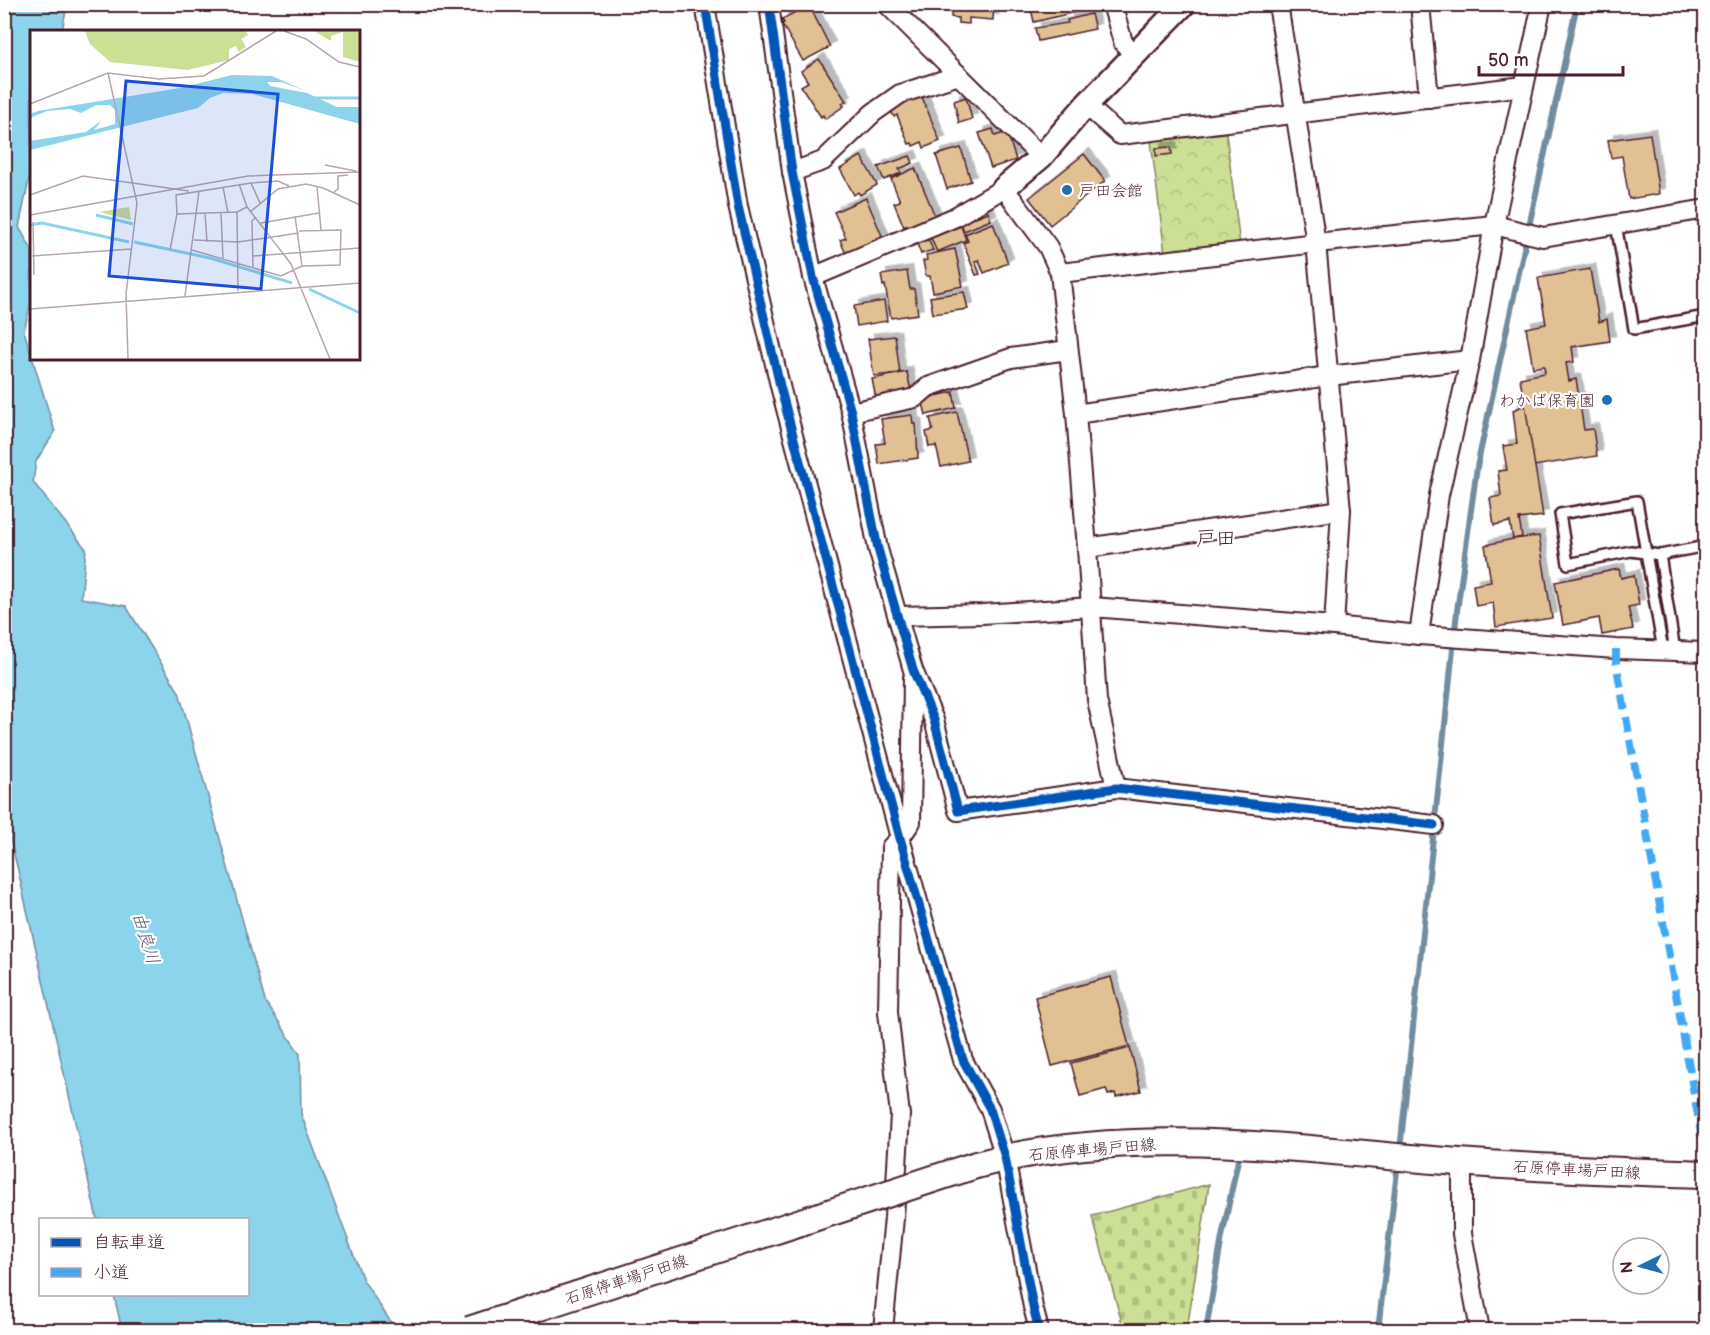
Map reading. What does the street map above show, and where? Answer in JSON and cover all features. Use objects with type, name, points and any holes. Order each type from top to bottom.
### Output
[{"type":"main road","name":"石原停車場戸田線","points":[[469,1330],[976,1165],[1005,1157],[1052,1149],[1148,1142],[1211,1143],[1563,1169],[1706,1174]]},
{"type":"street","points":[[705,4],[738,206],[781,390],[900,838],[963,1060],[990,1109],[1005,1157],[1039,1330]]},
{"type":"street","points":[[769,4],[792,172],[813,277],[851,412],[878,549],[913,670],[934,720],[958,811],[1116,788],[1434,825]]},
{"type":"street","points":[[887,4],[1041,157]]},
{"type":"street","points":[[1112,4],[1122,42],[1134,56]]},
{"type":"street","points":[[813,277],[953,218],[1004,188],[1041,157],[1086,105],[1184,4]]},
{"type":"street","points":[[1278,4],[1316,243],[1341,510],[1334,626]]},
{"type":"street","points":[[1420,4],[1429,98]]},
{"type":"street","points":[[1427,636],[1439,495],[1500,227],[1524,86],[1542,4]]},
{"type":"street","points":[[792,172],[823,161],[873,113],[900,94],[959,75]]},
{"type":"street","points":[[1086,105],[1120,135],[1524,86]]},
{"type":"street","points":[[1004,188],[1048,247],[1060,273],[1076,414],[1092,607],[1097,700],[1116,788]]},
{"type":"street","points":[[1060,273],[1316,243],[1500,227],[1543,237],[1706,209]]},
{"type":"street","points":[[851,412],[915,398],[928,387],[1011,358],[1068,350]]},
{"type":"street","points":[[1076,414],[1328,376],[1470,360]]},
{"type":"street","points":[[1087,548],[1341,510]]},
{"type":"street","points":[[898,616],[982,614],[1092,607],[1334,626],[1427,636],[1706,652]]},
{"type":"street","points":[[884,1330],[900,1115],[888,1012],[891,847],[910,822],[913,670]]},
{"type":"street","points":[[1462,1162],[1462,1234],[1480,1330]]},
{"type":"lane","points":[[1616,224],[1634,329],[1706,316]]},
{"type":"lane","points":[[1669,650],[1645,554],[1637,501],[1560,514],[1568,564],[1631,551],[1645,554],[1660,555],[1706,546]]},
{"type":"lane","points":[[1660,555],[1669,650]]},
{"type":"green space","points":[[1226,133],[1240,245],[1165,254],[1151,141]]},
{"type":"green space","points":[[1209,1184],[1187,1330],[1124,1330],[1092,1216]]},
{"type":"water","name":"由良川","points":[[5,4],[67,5],[62,30],[30,30],[30,176],[19,227],[30,246],[30,306],[24,331],[30,351],[30,360],[33,360],[55,432],[36,461],[33,482],[86,549],[81,598],[126,606],[179,692],[265,1001],[300,1054],[301,1114],[363,1280],[396,1330],[122,1330],[114,1296],[249,1296],[249,1218],[97,1218],[5,821]]},
{"type":"building","points":[[952,4],[994,4],[993,20],[969,18],[969,24],[958,23],[958,18],[951,17]]},
{"type":"building","points":[[1030,4],[1087,4],[1088,9],[1034,22]]},
{"type":"building","points":[[809,5],[830,47],[803,61],[782,24],[784,23],[782,19]]},
{"type":"building","points":[[1091,14],[1095,29],[1038,41],[1035,28],[1068,23],[1067,20]]},
{"type":"building","points":[[819,59],[846,101],[842,103],[844,106],[825,119],[823,115],[821,117],[801,86],[808,82],[801,71]]},
{"type":"building","points":[[920,92],[940,141],[924,148],[922,142],[913,146],[912,143],[909,144],[897,115],[894,117],[889,107]]},
{"type":"building","points":[[966,97],[972,119],[959,123],[954,101]]},
{"type":"building","points":[[993,129],[995,136],[1007,132],[1016,160],[991,168],[979,133]]},
{"type":"building","points":[[1650,134],[1659,194],[1629,199],[1622,156],[1611,158],[1608,140]]},
{"type":"building","points":[[1171,147],[1172,154],[1156,156],[1156,148]]},
{"type":"building","points":[[961,148],[971,181],[947,189],[936,155]]},
{"type":"building","name":"戸田会館","points":[[1084,154],[1105,181],[1050,225],[1029,198]]},
{"type":"building","points":[[861,156],[877,185],[860,195],[858,192],[854,195],[840,169]]},
{"type":"building","points":[[910,156],[913,163],[899,169],[901,173],[884,180],[878,167]]},
{"type":"building","points":[[915,168],[935,216],[904,227],[894,203],[900,201],[891,179]]},
{"type":"building","points":[[866,198],[883,238],[846,254],[840,240],[846,238],[834,212]]},
{"type":"building","points":[[988,212],[991,220],[964,231],[961,223]]},
{"type":"building","points":[[993,223],[1008,263],[984,273],[979,260],[975,261],[980,274],[976,275],[963,243],[968,241],[965,234]]},
{"type":"building","points":[[961,226],[966,240],[937,252],[931,238]]},
{"type":"building","points":[[928,239],[933,250],[921,254],[917,244]]},
{"type":"building","points":[[955,249],[963,286],[933,292],[930,276],[926,276],[923,261],[927,260],[926,255]]},
{"type":"building","points":[[1590,269],[1599,322],[1607,319],[1610,341],[1572,347],[1574,362],[1566,363],[1569,381],[1576,379],[1584,430],[1593,429],[1597,456],[1534,466],[1520,378],[1545,373],[1544,366],[1533,368],[1526,328],[1546,324],[1538,278]]},
{"type":"building","points":[[907,271],[910,289],[914,289],[918,314],[891,318],[881,275]]},
{"type":"building","points":[[964,292],[968,309],[933,314],[930,297]]},
{"type":"building","points":[[884,301],[887,321],[857,326],[854,306]]},
{"type":"building","points":[[895,336],[900,373],[874,376],[868,339]]},
{"type":"building","points":[[907,372],[911,391],[876,399],[872,379]]},
{"type":"building","points":[[953,392],[956,408],[926,415],[922,399]]},
{"type":"building","points":[[1525,405],[1543,516],[1519,519],[1522,537],[1513,539],[1510,522],[1494,525],[1490,498],[1501,496],[1498,471],[1507,470],[1503,446],[1517,444],[1513,410]]},
{"type":"building","points":[[957,412],[968,461],[941,467],[936,446],[929,447],[926,432],[933,430],[930,418]]},
{"type":"building","points":[[912,415],[913,424],[916,424],[918,458],[879,464],[876,444],[885,443],[881,419]]},
{"type":"building","points":[[1539,536],[1552,618],[1496,627],[1493,603],[1476,606],[1473,585],[1491,582],[1485,545]]},
{"type":"building","points":[[1619,569],[1621,578],[1634,575],[1639,605],[1628,607],[1633,629],[1602,635],[1599,618],[1563,625],[1555,582]]},
{"type":"building","points":[[1111,977],[1129,1046],[1052,1066],[1035,997]]},
{"type":"building","points":[[1130,1048],[1141,1091],[1116,1097],[1115,1093],[1108,1095],[1106,1089],[1080,1096],[1071,1063]]},
{"type":"waterway","points":[[1400,1150],[1457,611],[1477,467],[1577,4]]},
{"type":"waterway","points":[[1206,1330],[1238,1160]]},
{"type":"waterway","points":[[1378,1330],[1398,1163]]},
{"type":"marked path","points":[[1616,649],[1616,662],[1706,1160]]},
{"type":"cycle path","points":[[705,4],[738,206],[781,390],[900,838],[963,1060],[990,1109],[1005,1157],[1039,1330]]},
{"type":"cycle path","points":[[769,4],[792,172],[813,277],[851,412],[878,549],[913,670],[934,720],[958,811],[1116,788],[1434,825]]},
{"type":"place","name":"戸田会館","points":[[1067,190]]},
{"type":"place","name":"わかば保育園","points":[[1607,400]]},
{"type":"district","name":"戸田","points":[[1216,538]]}]
